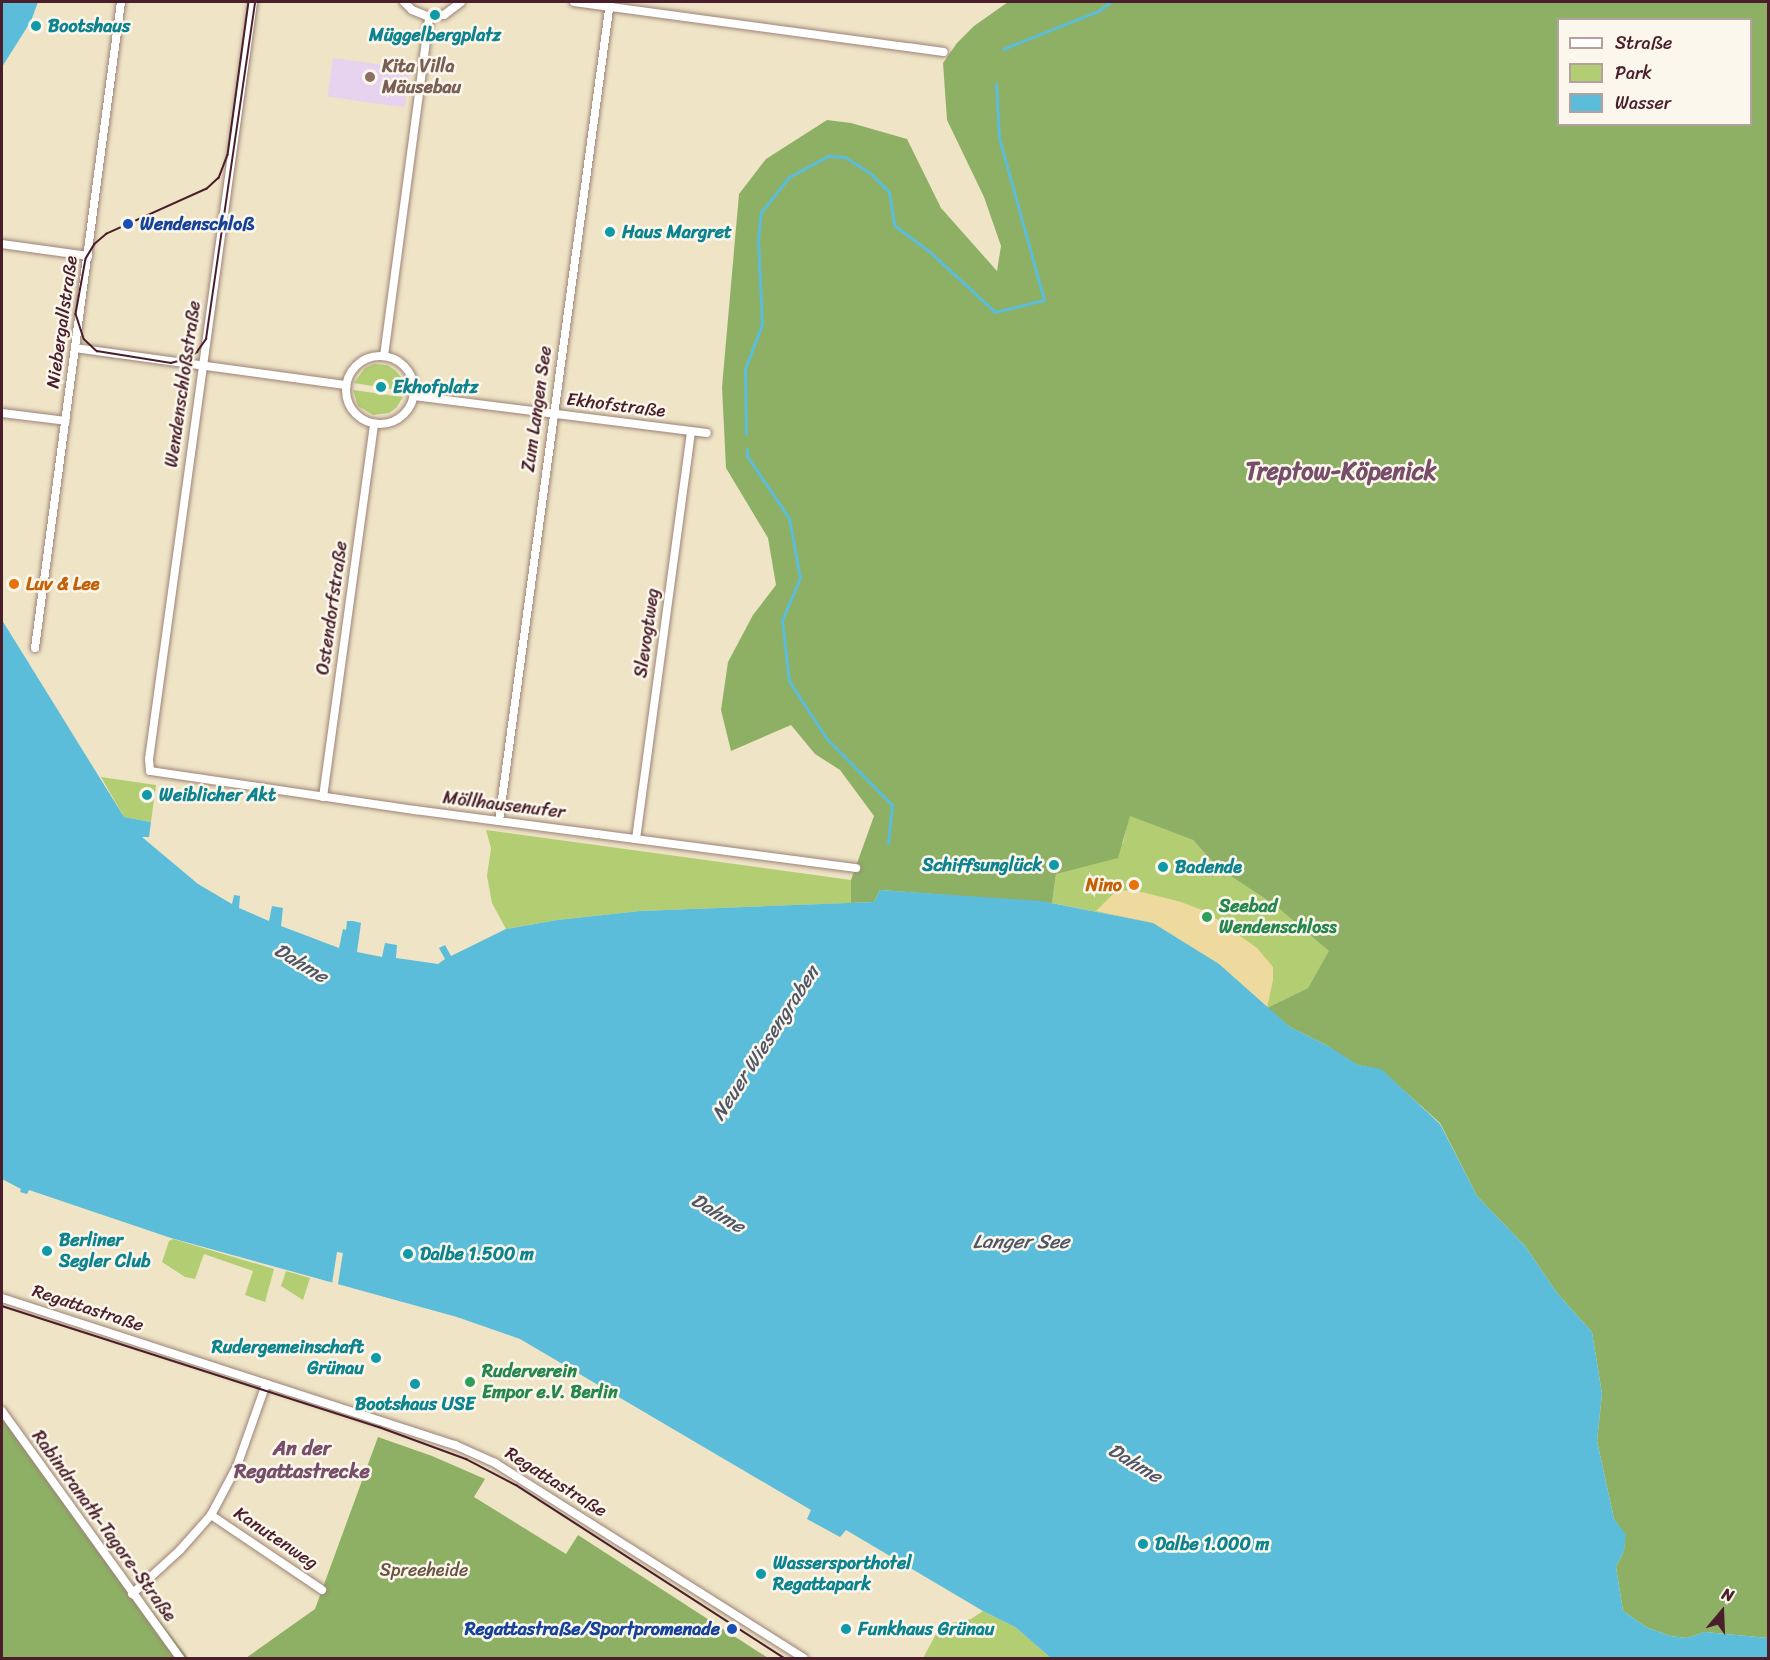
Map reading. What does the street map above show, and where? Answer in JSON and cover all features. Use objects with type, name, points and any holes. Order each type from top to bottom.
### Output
[{"type":"street","name":"Niebergallstraße","points":[[35,648],[122,2]]},
{"type":"street","name":"Wendenschloßstraße","points":[[150,771],[148,763],[253,2]]},
{"type":"street","points":[[404,2],[412,10],[429,17],[451,12],[461,2]]},
{"type":"street","points":[[574,2],[610,4],[944,52]]},
{"type":"street","name":"Zum Langen See","points":[[499,821],[610,4]]},
{"type":"street","points":[[384,356],[429,17]]},
{"type":"street","points":[[2,244],[88,256]]},
{"type":"street","points":[[75,348],[346,385]]},
{"type":"street","points":[[373,356],[384,356],[394,359],[410,374],[414,396],[404,414],[395,421],[374,423],[356,414],[350,405],[346,385],[355,366],[373,356]]},
{"type":"street","name":"Ekhofstraße","points":[[414,396],[707,433]]},
{"type":"street","points":[[2,413],[66,421]]},
{"type":"street","name":"Ostendorfstraße","points":[[323,797],[374,423]]},
{"type":"street","name":"Slevogtweg","points":[[636,839],[691,432]]},
{"type":"street","name":"Möllhausenufer","points":[[150,771],[323,797],[856,868]]},
{"type":"street","name":"Regattastraße","points":[[2,1298],[455,1444],[495,1463],[804,1659]]},
{"type":"street","points":[[132,1594],[180,1550],[211,1515],[237,1466],[266,1384]]},
{"type":"street","name":"Rabindranath-Tagore-Straße","points":[[2,1411],[180,1659]]},
{"type":"street","name":"Kanutenweg","points":[[211,1515],[322,1590]]},
{"type":"shaded area","name":"Kita Villa Mäusebau","points":[[333,58],[410,69],[405,107],[328,97]]},
{"type":"green space","points":[[1008,2],[1768,2],[1768,1638],[1705,1632],[1687,1638],[1670,1636],[1646,1627],[1623,1611],[1616,1567],[1624,1551],[1625,1535],[1614,1519],[1597,1441],[1602,1394],[1592,1332],[1557,1293],[1525,1246],[1477,1196],[1440,1123],[1381,1070],[1358,1065],[1343,1057],[1328,1046],[1290,1027],[1267,1008],[1308,988],[1329,951],[1276,906],[1217,867],[1193,840],[1130,816],[1118,858],[1056,874],[1052,903],[880,890],[874,902],[851,903],[851,880],[874,816],[840,770],[815,754],[791,725],[731,751],[721,710],[728,662],[753,615],[776,585],[768,538],[726,468],[722,387],[739,194],[766,159],[827,120],[851,123],[907,139],[941,208],[997,271],[1001,246],[984,197],[947,120],[943,63],[957,43],[974,26]]},
{"type":"green space","points":[[374,364],[387,365],[395,370],[401,377],[404,391],[354,383],[365,368]]},
{"type":"green space","points":[[353,390],[403,397],[396,408],[389,413],[373,415],[358,406]]},
{"type":"green space","points":[[101,777],[156,785],[151,822],[124,817]]},
{"type":"green space","name":"Seebad Wendenschloss","points":[[1129,815],[1193,840],[1217,867],[1276,906],[1330,951],[1308,988],[1267,1008],[1219,964],[1153,923],[1052,903],[1056,874],[1077,867],[1123,843]]},
{"type":"green space","points":[[486,830],[851,880],[851,903],[640,911],[557,920],[506,929],[492,903],[487,876],[491,848]]},
{"type":"green space","points":[[173,1239],[274,1269],[265,1302],[245,1295],[253,1271],[204,1254],[195,1279],[185,1277],[162,1262],[169,1241]]},
{"type":"green space","points":[[286,1271],[310,1278],[303,1300],[281,1286]]},
{"type":"green space","points":[[2,1415],[188,1658],[2,1658]]},
{"type":"green space","name":"Spreeheide","points":[[378,1437],[432,1456],[485,1479],[474,1497],[566,1554],[578,1535],[768,1658],[246,1658],[315,1609]]},
{"type":"green space","points":[[983,1611],[1015,1627],[1051,1658],[923,1658],[941,1625],[971,1619]]},
{"type":"sand","points":[[1134,890],[1181,902],[1207,912],[1257,948],[1273,967],[1273,980],[1267,1008],[1219,964],[1153,923],[1096,911],[1116,891]]},
{"type":"water","points":[[2,2],[38,2],[31,21],[2,67]]},
{"type":"water","name":"Langer See","points":[[2,620],[124,817],[151,822],[149,837],[142,837],[198,884],[232,904],[234,895],[240,896],[239,908],[269,921],[272,906],[283,908],[281,926],[339,948],[347,921],[353,921],[361,923],[357,952],[382,957],[385,943],[397,945],[396,958],[438,964],[445,959],[439,948],[445,945],[451,956],[506,929],[557,920],[640,911],[874,902],[880,890],[1041,901],[1153,923],[1219,964],[1290,1027],[1328,1046],[1358,1065],[1381,1069],[1440,1124],[1477,1196],[1525,1246],[1557,1293],[1592,1332],[1602,1394],[1597,1441],[1614,1519],[1626,1535],[1624,1551],[1616,1567],[1623,1611],[1646,1627],[1670,1636],[1687,1638],[1705,1632],[1768,1638],[1768,1658],[1051,1658],[1015,1627],[983,1611],[846,1530],[840,1537],[807,1519],[811,1510],[520,1339],[457,1317],[171,1238],[29,1190],[27,1194],[20,1192],[21,1189],[2,1179]]},
{"type":"pier","points":[[337,1252],[343,1253],[338,1285],[332,1284]]},
{"type":"waterway","points":[[1003,49],[1098,11],[1111,2]]},
{"type":"waterway","points":[[746,434],[745,369],[762,324],[758,239],[761,212],[789,177],[828,156],[845,157],[870,173],[889,192],[894,225],[930,252],[995,312],[1044,300],[999,138],[996,84]]},
{"type":"waterway","points":[[747,449],[747,456],[789,518],[800,578],[782,620],[789,681],[827,739],[892,805],[888,843]]},
{"type":"tram line","points":[[249,2],[228,155],[219,178],[207,189],[107,234],[95,244],[86,259],[76,314],[84,339],[97,351],[171,363],[186,359],[197,352],[206,339],[255,2]]},
{"type":"tram line","points":[[2,1306],[379,1427],[466,1459],[516,1485],[784,1658]]},
{"type":"place","name":"Müggelbergplatz","points":[[435,15]]},
{"type":"place","name":"Bootshaus","points":[[36,26]]},
{"type":"place","name":"Kita Villa Mäusebau","points":[[370,77]]},
{"type":"place","name":"Wendenschloß","points":[[128,224]]},
{"type":"place","name":"Haus Margret","points":[[610,232]]},
{"type":"place","name":"Ekhofplatz","points":[[381,387]]},
{"type":"place","name":"Luv & Lee","points":[[14,584]]},
{"type":"place","name":"Weiblicher Akt","points":[[147,795]]},
{"type":"place","name":"Schiffsunglück","points":[[1054,865]]},
{"type":"place","name":"Badende","points":[[1163,867]]},
{"type":"place","name":"Nino","points":[[1134,885]]},
{"type":"place","name":"Seebad Wendenschloss","points":[[1207,917]]},
{"type":"place","name":"Berliner Segler Club","points":[[47,1251]]},
{"type":"place","name":"Dalbe 1.500 m","points":[[408,1254]]},
{"type":"place","name":"Rudergemeinschaft Grünau","points":[[376,1358]]},
{"type":"place","name":"Ruderverein Empor e.V. Berlin","points":[[470,1382]]},
{"type":"place","name":"Bootshaus USE","points":[[415,1384]]},
{"type":"place","name":"Dalbe 1.000 m","points":[[1143,1544]]},
{"type":"place","name":"Wassersporthotel Regattapark","points":[[761,1574]]},
{"type":"place","name":"Regattastraße/Sportpromenade","points":[[732,1629]]},
{"type":"place","name":"Funkhaus Grünau","points":[[846,1629]]},
{"type":"district","name":"Treptow-Köpenick","points":[[1341,472]]},
{"type":"district","name":"An der Regattastrecke","points":[[302,1460]]},
{"type":"water label","name":"Dahme","points":[[301,963]]},
{"type":"water label","name":"Neuer Wiesengraben","points":[[765,1043]]},
{"type":"water label","name":"Dahme","points":[[718,1213]]},
{"type":"water label","name":"Dahme","points":[[1135,1463]]}]
